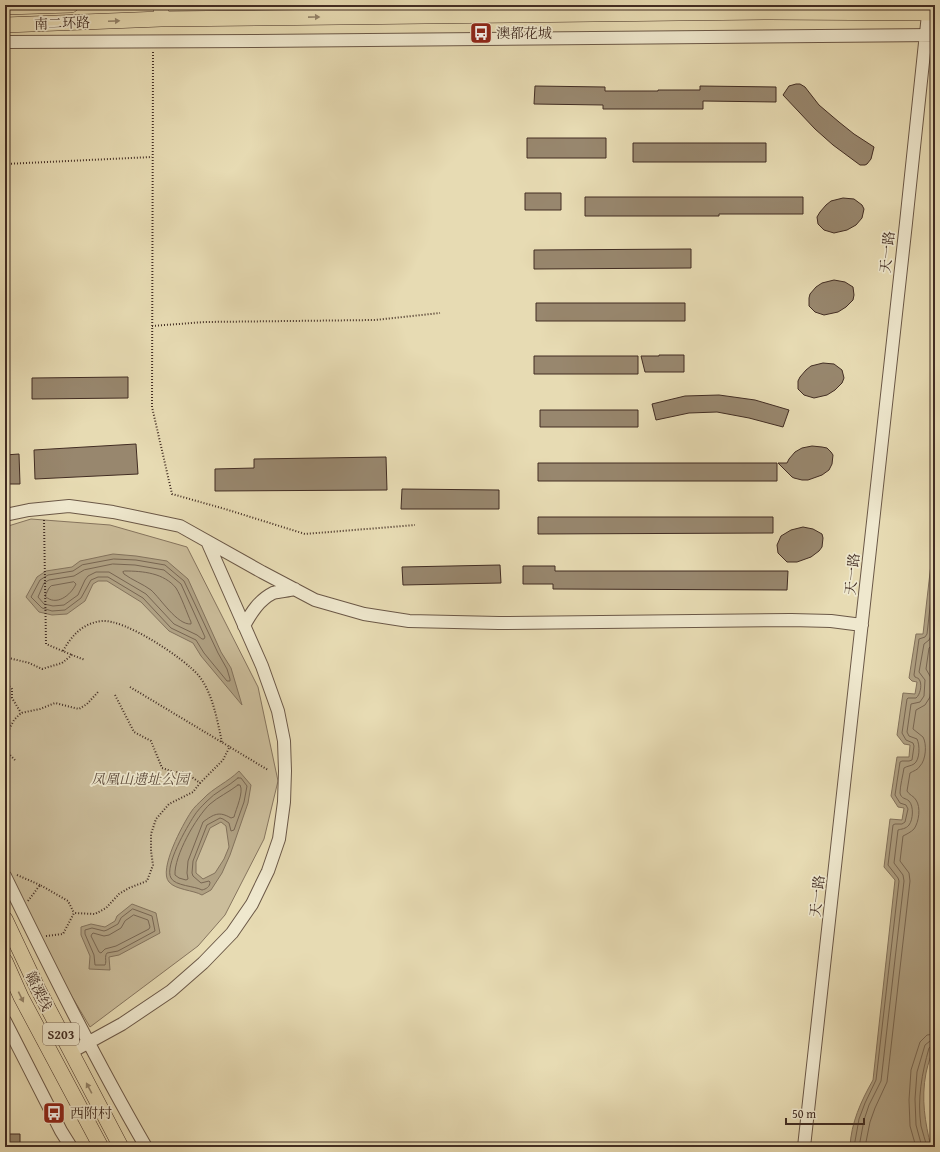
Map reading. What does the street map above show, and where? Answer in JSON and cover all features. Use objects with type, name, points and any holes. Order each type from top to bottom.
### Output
[{"type":"main road","name":"南二环路","points":[[5,7],[71,5]]},
{"type":"main road","name":"南二环路","points":[[5,25],[161,12],[930,11]]},
{"type":"main road","name":"赣溧线","points":[[5,919],[38,989],[121,1147]]},
{"type":"main road","name":"赣溧线","points":[[5,961],[21,997],[101,1147]]},
{"type":"street","name":"天一路","points":[[804,1147],[930,35],[930,11]]},
{"type":"street","points":[[5,42],[930,35]]},
{"type":"street","points":[[5,515],[29,510],[69,506],[113,512],[180,526],[315,600],[364,614],[409,621],[499,623],[791,620],[831,621],[862,625]]},
{"type":"street","points":[[71,1052],[122,1024],[171,991],[203,963],[232,933],[252,904],[268,871],[279,839],[284,802],[285,771],[284,741],[278,711],[262,666],[207,541]]},
{"type":"street","points":[[244,626],[252,611],[261,601],[273,593],[295,589]]},
{"type":"street","points":[[8,875],[58,984],[146,1147]]},
{"type":"street","points":[[5,1021],[70,1147]]},
{"type":"path","points":[[153,41],[152,406],[172,494],[305,534],[415,525]]},
{"type":"path","points":[[5,164],[152,157]]},
{"type":"path","points":[[152,326],[205,322],[375,320],[440,312]]},
{"type":"path","points":[[44,520],[46,644],[85,660]]},
{"type":"path","points":[[63,651],[70,639],[80,630],[91,623],[103,621],[112,622],[149,638],[176,656],[199,676],[208,691],[222,742]]},
{"type":"path","points":[[5,657],[29,663],[42,669],[62,663],[72,655]]},
{"type":"path","points":[[5,682],[12,689],[12,698],[21,713]]},
{"type":"path","points":[[130,687],[268,770]]},
{"type":"path","points":[[5,737],[14,720],[21,713],[40,709],[55,703],[79,709],[87,704],[98,692]]},
{"type":"path","points":[[115,695],[134,732],[150,741],[162,768],[174,772],[185,772],[200,783]]},
{"type":"path","points":[[74,913],[95,914],[106,908],[119,894],[129,888],[147,881],[154,866],[150,851],[151,834],[156,819],[168,804],[193,792],[223,760],[230,746]]},
{"type":"path","points":[[5,748],[15,760]]},
{"type":"path","points":[[8,875],[40,885],[68,901],[74,913]]},
{"type":"path","points":[[28,901],[40,885]]},
{"type":"path","points":[[42,930],[47,936],[63,934],[74,913]]},
{"type":"green space","name":"凤凰山遗址公园","points":[[31,519],[110,525],[187,547],[258,687],[278,781],[264,839],[225,915],[198,946],[90,1027],[21,911],[5,869],[5,527]]},
{"type":"water","points":[[935,529],[935,1043],[927,1069],[924,1092],[925,1119],[931,1147],[850,1147],[852,1129],[857,1112],[873,1080],[895,880],[884,867],[890,819],[902,820],[904,808],[898,807],[891,796],[897,757],[909,757],[910,745],[904,744],[897,735],[903,693],[915,694],[917,682],[912,681],[909,678],[916,634],[923,634]]},
{"type":"water","points":[[113,554],[167,561],[188,579],[221,652],[231,668],[242,705],[201,656],[193,643],[169,631],[141,602],[107,581],[98,581],[93,584],[85,601],[67,614],[52,615],[39,612],[26,597],[37,577],[46,571],[72,567],[80,561]]},
{"type":"water","points":[[239,771],[251,785],[248,803],[230,855],[222,873],[211,890],[202,895],[172,885],[166,876],[169,858],[187,818],[194,808],[207,795]],"holes":[[[221,822],[226,826],[229,847],[224,859],[215,873],[203,879],[196,873],[196,862],[210,828]]]},
{"type":"water","points":[[132,904],[156,913],[160,933],[119,955],[109,957],[110,970],[89,969],[90,956],[81,935],[81,927],[91,924],[105,927],[115,921],[117,916]]},
{"type":"building","points":[[800,84],[805,87],[819,105],[854,134],[874,147],[871,159],[867,164],[860,165],[833,145],[815,129],[783,95],[789,86]]},
{"type":"building","points":[[535,86],[605,87],[605,91],[700,90],[700,86],[776,87],[776,102],[703,101],[703,109],[603,109],[603,105],[534,104]]},
{"type":"building","points":[[527,138],[606,138],[606,158],[527,158]]},
{"type":"building","points":[[633,143],[766,143],[766,162],[633,162]]},
{"type":"building","points":[[525,193],[561,193],[561,210],[525,210]]},
{"type":"building","points":[[585,197],[803,197],[803,214],[719,214],[719,216],[585,216]]},
{"type":"building","points":[[843,198],[854,199],[862,205],[864,209],[862,218],[856,225],[847,230],[834,233],[824,230],[818,224],[817,217],[831,201]]},
{"type":"building","points":[[691,249],[691,268],[534,269],[534,250]]},
{"type":"building","points":[[834,280],[845,282],[853,287],[853,300],[838,312],[824,315],[815,312],[809,306],[810,294],[822,283]]},
{"type":"building","points":[[536,303],[685,303],[685,321],[536,321]]},
{"type":"building","points":[[684,355],[684,372],[645,372],[641,356]]},
{"type":"building","points":[[534,356],[638,356],[638,374],[534,374]]},
{"type":"building","points":[[823,363],[834,364],[842,370],[844,378],[842,383],[827,395],[814,398],[804,395],[798,389],[798,381],[800,377],[811,366]]},
{"type":"building","points":[[128,377],[128,398],[32,399],[32,378]]},
{"type":"building","points":[[719,395],[755,400],[789,410],[783,427],[749,418],[717,412],[689,413],[656,420],[652,404],[685,396]]},
{"type":"building","points":[[540,410],[638,410],[638,427],[540,427]]},
{"type":"building","points":[[136,444],[138,474],[35,479],[34,450]]},
{"type":"building","points":[[812,446],[827,448],[833,455],[832,464],[829,470],[822,475],[808,480],[794,478],[778,463],[787,463],[795,452],[802,448]]},
{"type":"building","points":[[19,454],[20,484],[5,484],[5,455]]},
{"type":"building","points":[[386,457],[387,490],[215,491],[215,469],[254,468],[254,459]]},
{"type":"building","points":[[538,463],[777,463],[777,481],[538,481]]},
{"type":"building","points":[[402,489],[499,490],[499,509],[401,509]]},
{"type":"building","points":[[538,517],[773,517],[773,533],[538,534]]},
{"type":"building","points":[[803,527],[813,529],[822,534],[822,547],[811,557],[797,562],[787,562],[778,553],[777,545],[781,536],[791,530]]},
{"type":"building","points":[[500,565],[501,583],[403,585],[402,567]]},
{"type":"building","points":[[523,566],[555,566],[555,571],[788,571],[787,590],[553,589],[553,584],[523,584]]},
{"type":"building","points":[[5,1134],[20,1134],[20,1147],[5,1147]]},
{"type":"place","name":"澳都花城","points":[[481,33]]},
{"type":"place","name":"西附村","points":[[54,1113]]}]
